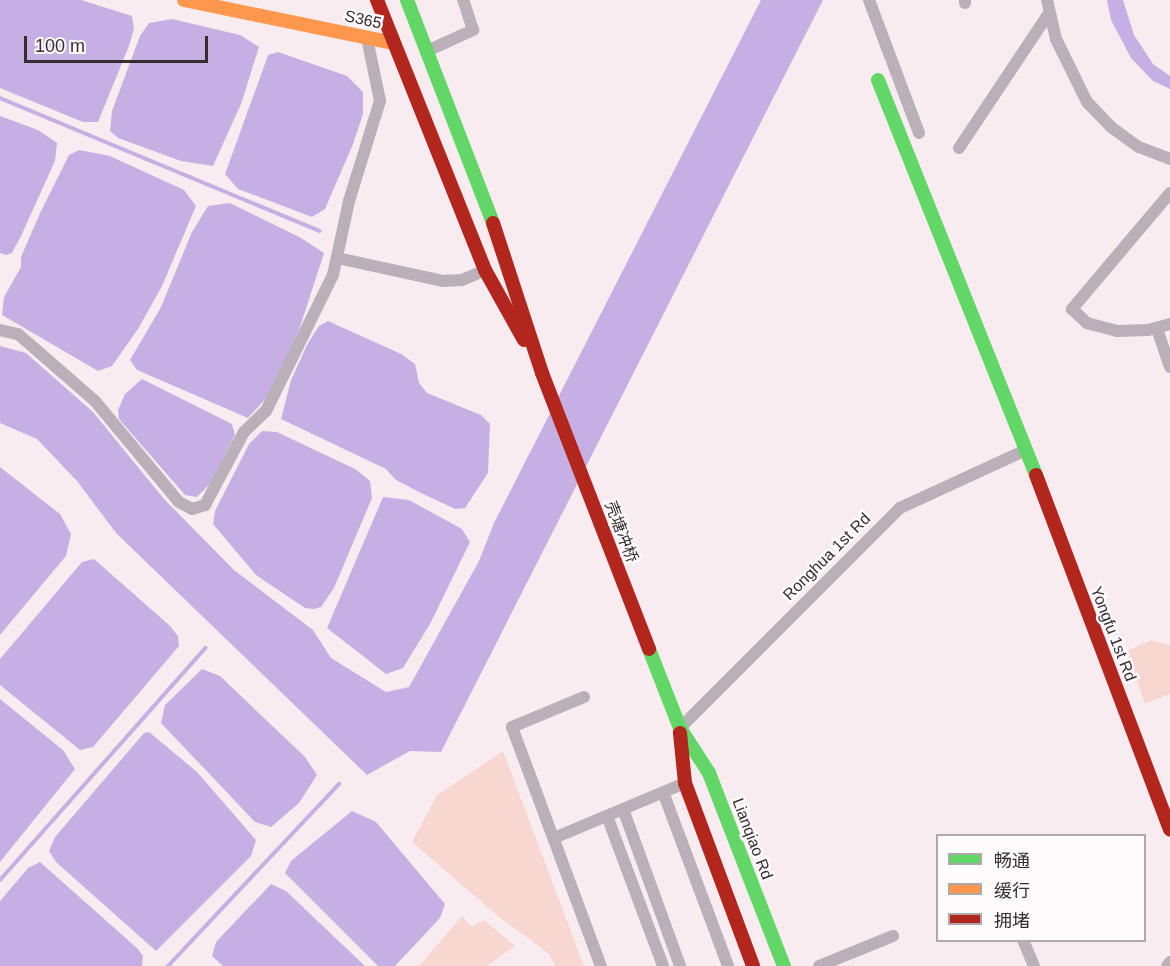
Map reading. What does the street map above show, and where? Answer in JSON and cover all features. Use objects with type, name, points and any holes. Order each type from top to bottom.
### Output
[{"type":"main road","name":"S365","points":[[184,0],[393,43]]},
{"type":"main road","points":[[377,0],[485,270],[542,373]]},
{"type":"main road","points":[[407,0],[505,255],[542,373]]},
{"type":"main road","points":[[393,43],[420,33]]},
{"type":"main road","name":"Yongfu 1st Rd","points":[[878,80],[1026,450],[1170,829]]},
{"type":"main road","name":"壳塘冲桥","points":[[542,373],[670,704]]},
{"type":"main road","name":"Lianqiao Rd","points":[[670,704],[680,729],[709,773],[784,966]]},
{"type":"main road","name":"Lianqiao Rd","points":[[680,729],[686,783],[753,966]]},
{"type":"street","points":[[427,51],[473,30],[463,0]]},
{"type":"street","points":[[869,0],[919,133]]},
{"type":"street","points":[[1047,0],[1049,13],[1069,71],[1087,102],[1111,127],[1139,147],[1170,159]]},
{"type":"street","points":[[958,148],[1049,13]]},
{"type":"street","points":[[0,330],[18,334],[94,401],[179,502],[196,508],[212,499],[244,432],[266,411],[333,275],[349,201],[380,101],[367,38]]},
{"type":"street","points":[[1170,193],[1072,309],[1087,323],[1117,331],[1157,329],[1170,324]]},
{"type":"street","points":[[336,258],[443,281],[462,280],[485,270]]},
{"type":"street","points":[[1157,329],[1170,367]]},
{"type":"street","name":"Ronghua 1st Rd","points":[[680,729],[900,508],[1026,450]]},
{"type":"street","points":[[584,697],[512,727],[601,966]]},
{"type":"street","points":[[554,838],[686,783]]},
{"type":"street","points":[[663,792],[728,966]]},
{"type":"street","points":[[623,809],[680,966]]},
{"type":"street","points":[[607,816],[663,966]]},
{"type":"street","points":[[819,966],[893,936]]},
{"type":"street","points":[[1024,942],[1034,966]]},
{"type":"street","points":[[1167,966],[1170,962]]},
{"type":"shaded area","points":[[0,0],[81,0],[132,16],[134,29],[129,46],[98,122],[83,122],[0,88]]},
{"type":"shaded area","points":[[761,0],[823,0],[441,752],[410,751],[367,775],[116,533],[77,481],[37,439],[0,423],[0,346],[26,353],[93,412],[164,499],[234,570],[313,630],[331,658],[386,692],[409,687],[479,561],[494,523]]},
{"type":"shaded area","points":[[1107,0],[1123,0],[1134,35],[1153,64],[1170,76],[1170,89],[1153,81],[1131,58],[1111,20]]},
{"type":"shaded area","points":[[172,19],[240,35],[259,47],[241,104],[213,166],[181,161],[118,138],[110,131],[112,111],[140,36],[149,23]]},
{"type":"shaded area","points":[[278,52],[347,76],[363,92],[363,114],[353,144],[325,209],[312,217],[238,189],[225,174],[268,55]]},
{"type":"shaded area","points":[[0,116],[38,130],[57,143],[55,161],[21,236],[12,253],[6,255],[0,253]]},
{"type":"shaded area","points":[[79,150],[110,156],[184,190],[196,206],[162,286],[138,329],[112,366],[98,371],[2,315],[4,297],[21,267],[21,257],[41,211],[69,155]]},
{"type":"shaded area","points":[[230,203],[301,238],[324,253],[299,330],[269,395],[248,418],[137,370],[130,360],[161,307],[192,232],[208,206]]},
{"type":"shaded area","points":[[328,321],[401,354],[415,364],[419,383],[427,393],[481,415],[490,424],[488,473],[465,508],[455,509],[421,493],[396,480],[386,469],[281,419],[291,380],[308,343],[319,326]]},
{"type":"shaded area","points":[[142,379],[232,424],[235,435],[211,483],[197,497],[185,495],[119,419],[118,410],[125,394]]},
{"type":"shaded area","points":[[262,431],[277,432],[355,469],[370,481],[372,498],[334,588],[321,607],[305,608],[256,575],[213,524],[215,511],[249,444]]},
{"type":"shaded area","points":[[0,467],[60,514],[71,534],[66,556],[0,635]]},
{"type":"shaded area","points":[[383,497],[409,500],[462,529],[470,542],[430,624],[403,668],[386,674],[327,628]]},
{"type":"shaded area","points":[[94,559],[169,625],[178,636],[179,646],[93,747],[80,750],[0,685],[0,659],[82,562]]},
{"type":"shaded area","points":[[1151,640],[1170,645],[1170,694],[1145,704],[1127,651]]},
{"type":"shaded area","points":[[202,669],[220,676],[305,757],[317,775],[299,803],[271,827],[255,822],[161,723],[165,705]]},
{"type":"shaded area","points":[[0,699],[63,750],[75,769],[0,862]]},
{"type":"shaded area","points":[[149,732],[197,772],[256,840],[251,856],[156,951],[56,862],[49,851],[55,837],[144,733]]},
{"type":"shaded area","points":[[503,751],[584,966],[556,966],[548,953],[499,917],[412,842],[437,795]]},
{"type":"shaded area","points":[[352,811],[376,822],[445,904],[440,918],[395,966],[378,966],[285,873],[291,861]]},
{"type":"shaded area","points":[[40,862],[138,949],[143,956],[142,966],[0,966],[0,901],[28,868]]},
{"type":"shaded area","points":[[271,884],[286,891],[365,966],[223,966],[212,956],[216,942]]},
{"type":"shaded area","points":[[462,916],[472,927],[484,920],[515,946],[487,966],[419,966]]},
{"type":"waterway","points":[[0,98],[319,231]]},
{"type":"waterway","points":[[0,880],[205,648]]},
{"type":"waterway","points":[[168,966],[339,784]]},
{"type":"traffic: fast","points":[[407,0],[493,223]]},
{"type":"traffic: fast","points":[[878,80],[1036,475]]},
{"type":"traffic: fast","points":[[649,649],[680,728],[709,773],[784,966]]},
{"type":"traffic: slow","points":[[184,0],[393,43]]},
{"type":"traffic: jam","points":[[377,0],[485,270],[524,340]]},
{"type":"traffic: jam","points":[[493,223],[542,373],[649,649]]},
{"type":"traffic: jam","points":[[1036,475],[1170,829]]},
{"type":"traffic: jam","points":[[680,733],[685,783],[753,966]]}]
